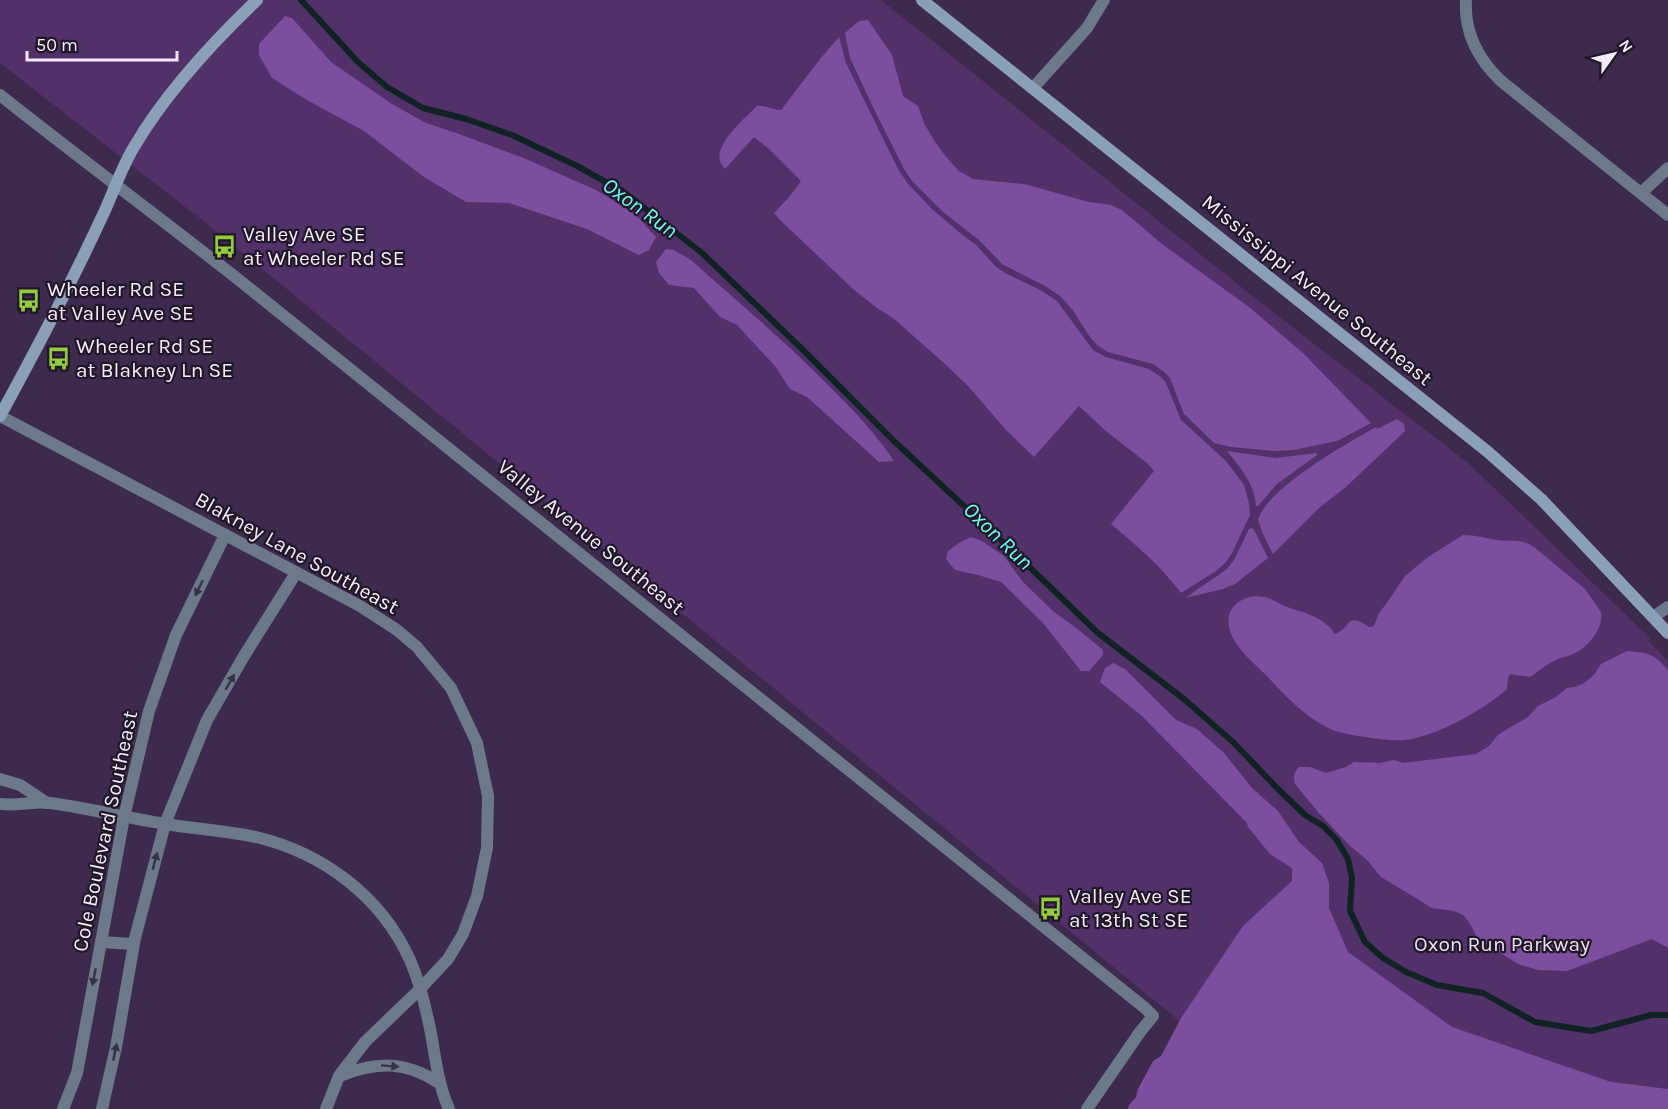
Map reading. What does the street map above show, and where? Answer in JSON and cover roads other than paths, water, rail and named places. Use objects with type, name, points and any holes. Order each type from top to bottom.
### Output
[{"type":"main road","points":[[0,416],[45,333],[133,148],[158,112],[217,40],[257,0]]},
{"type":"main road","name":"Mississippi Avenue Southeast","points":[[922,0],[1504,466],[1548,507],[1668,633]]},
{"type":"street","points":[[1033,88],[1087,28],[1104,0]]},
{"type":"street","points":[[1466,0],[1466,21],[1472,42],[1487,68],[1668,215]]},
{"type":"street","name":"Valley Avenue Southeast","points":[[0,95],[243,283],[1153,1016],[1087,1109]]},
{"type":"street","points":[[1641,193],[1668,168]]},
{"type":"street","name":"Blakney Lane Southeast","points":[[0,416],[360,606],[397,630],[417,647],[451,688],[477,743],[488,795],[487,848],[477,896],[463,934],[448,959],[365,1042],[339,1076],[326,1109]]},
{"type":"street","name":"Cole Boulevard Southeast","points":[[63,1109],[77,1072],[124,817],[149,711],[172,646],[225,535]]},
{"type":"street","points":[[102,1109],[116,1047],[133,944],[165,824],[207,720],[296,573]]},
{"type":"street","points":[[1653,617],[1668,607]]},
{"type":"street","points":[[0,779],[20,785],[47,802]]},
{"type":"street","points":[[0,804],[13,806],[47,802],[165,824],[235,834],[297,850],[329,867],[357,888],[381,913],[403,946],[420,989],[429,1022],[439,1083],[449,1109]]},
{"type":"street","points":[[101,942],[133,944]]},
{"type":"street","points":[[339,1076],[375,1065],[408,1067],[439,1083]]},
{"type":"waterway","name":"Oxon Run","points":[[301,0],[358,62],[387,87],[423,108],[466,119],[512,135],[577,166],[624,192],[702,253],[895,442],[1098,633],[1184,699],[1234,743],[1305,815],[1323,826],[1336,839],[1348,859],[1352,878],[1350,911],[1365,942],[1383,958],[1406,972],[1437,985],[1483,993],[1535,1022],[1591,1031],[1651,1015],[1668,1015]]},
{"type":"place","name":"Valley Ave SE at Wheeler Rd SE","points":[[225,246]]},
{"type":"place","name":"Wheeler Rd SE at Valley Ave SE","points":[[29,301]]},
{"type":"place","name":"Wheeler Rd SE at Blakney Ln SE","points":[[58,358]]},
{"type":"place","name":"Valley Ave SE at 13th St SE","points":[[1051,908]]},
{"type":"park label","name":"Oxon Run Parkway","points":[[1502,944]]}]
